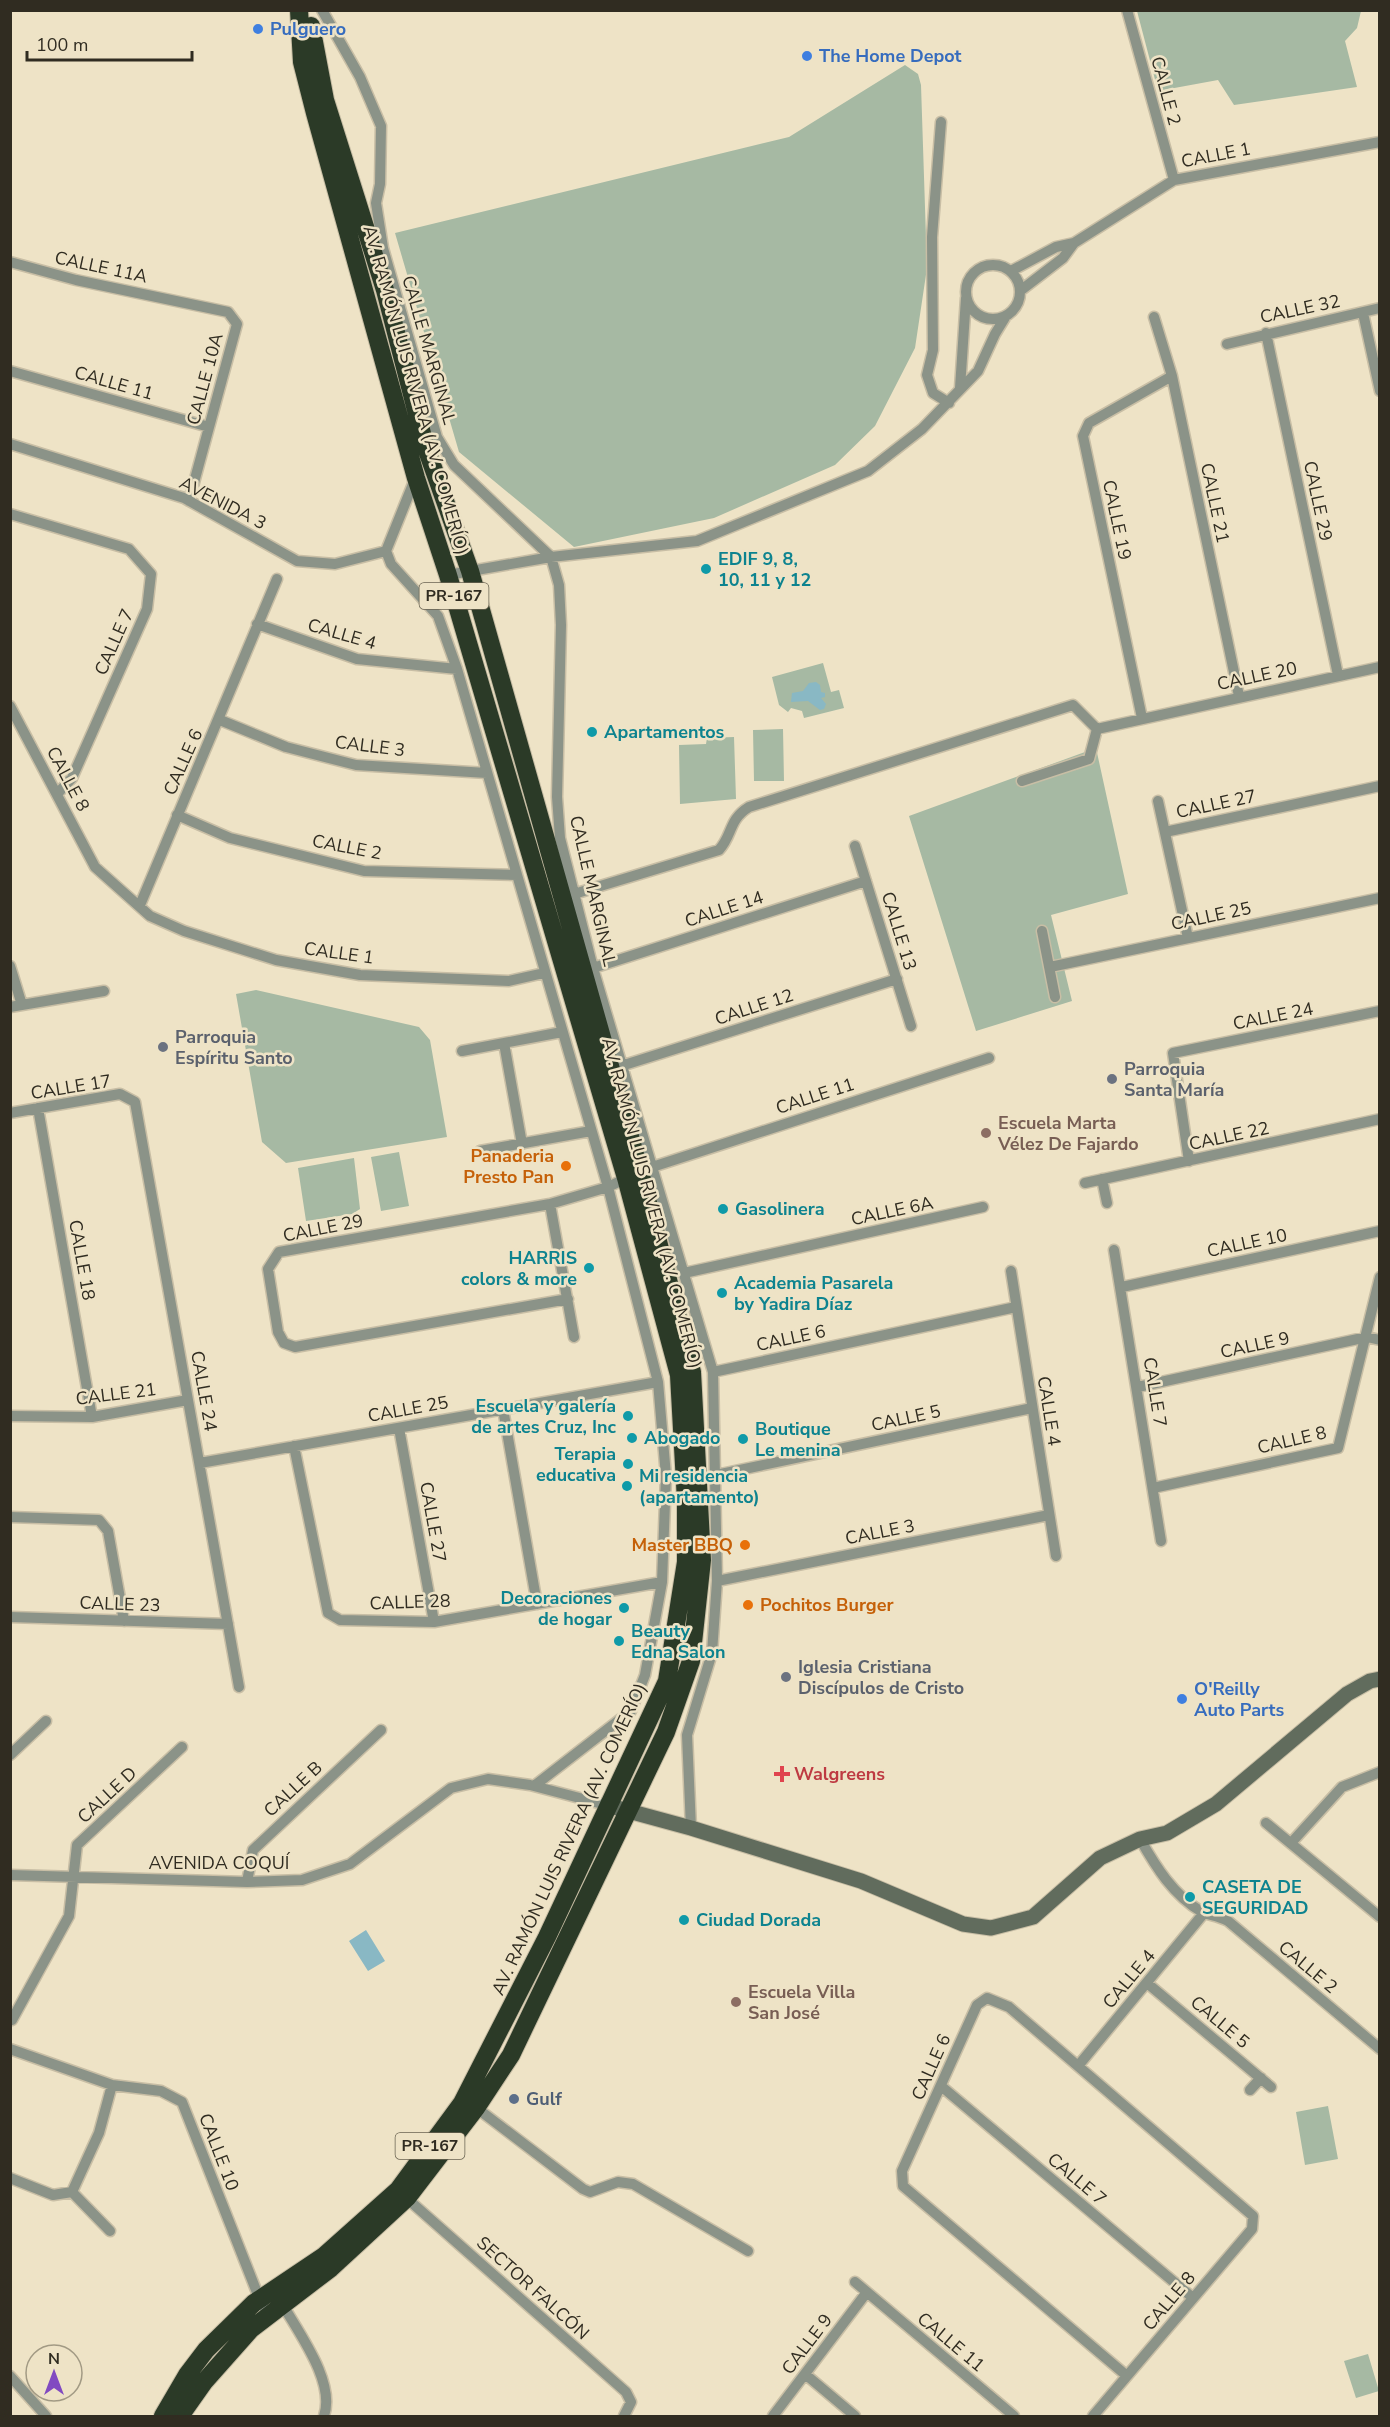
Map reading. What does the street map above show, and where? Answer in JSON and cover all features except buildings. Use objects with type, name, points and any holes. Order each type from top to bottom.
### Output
[{"type":"highway","name":"AV. RAMÓN LUIS RIVERA (AV. COMERÍO)","points":[[299,10],[302,62],[307,83],[416,478],[639,1172],[680,1375],[686,1501],[686,1562],[667,1681],[610,1806],[513,2006],[470,2104]]},
{"type":"highway","name":"AV. RAMÓN LUIS RIVERA (AV. COMERÍO)","points":[[163,2416],[187,2375],[206,2350],[271,2302],[331,2268],[402,2194],[470,2104],[511,2055],[666,1732],[692,1661],[702,1560],[692,1371],[639,1172],[470,572],[425,445],[385,290],[325,100],[312,41],[310,10]]},
{"type":"highway","name":"AV. RAMÓN LUIS RIVERA (AV. COMERÍO)","points":[[180,2416],[204,2382],[251,2330],[271,2302]]},
{"type":"street","name":"CALLE MARGINAL","points":[[322,10],[360,77],[381,126],[380,184],[376,203],[383,248],[437,437],[454,465],[551,557],[560,585],[556,797],[560,838],[621,1066],[639,1172],[684,1273],[713,1371],[717,1581],[712,1653],[687,1735],[692,1828]]},
{"type":"street","name":"CALLE 2","points":[[1127,10],[1174,180]]},
{"type":"street","points":[[940,122],[932,237],[933,350],[927,375],[933,393],[948,403]]},
{"type":"street","name":"CALLE 1","points":[[1011,271],[1056,247],[1074,243],[1174,180],[1380,142]]},
{"type":"street","name":"CALLE 1","points":[[1020,291],[1063,258],[1074,243]]},
{"type":"street","name":"CALLE 11A","points":[[10,262],[76,280],[184,300]]},
{"type":"street","points":[[960,388],[967,286],[971,276],[979,268],[990,265],[1001,266],[1011,271],[1017,279],[1020,291],[1015,309],[997,319],[979,315],[971,307],[967,297]]},
{"type":"street","name":"CALLE 10A","points":[[184,300],[228,312],[237,324],[189,501]]},
{"type":"street","name":"CALLE 32","points":[[1227,344],[1380,308]]},
{"type":"street","points":[[1363,313],[1380,391]]},
{"type":"street","points":[[448,575],[551,557],[697,541],[868,471],[922,429],[978,371],[1006,316]]},
{"type":"street","name":"CALLE 21","points":[[1154,317],[1172,376],[1239,696]]},
{"type":"street","name":"CALLE 29","points":[[1266,333],[1338,675]]},
{"type":"street","name":"CALLE 11","points":[[10,371],[209,427]]},
{"type":"street","name":"CALLE 19","points":[[1142,718],[1083,436],[1089,423],[1172,376]]},
{"type":"street","name":"AVENIDA 3","points":[[10,444],[189,501],[297,561],[335,564],[386,550]]},
{"type":"street","points":[[416,478],[386,550],[391,564],[438,616],[457,669],[608,1187],[658,1382],[666,1476],[662,1582],[645,1675],[631,1711],[534,1786]]},
{"type":"street","name":"CALLE 7","points":[[10,514],[129,549],[151,574],[147,609],[72,778],[58,793]]},
{"type":"street","name":"CALLE 6","points":[[140,905],[277,579]]},
{"type":"street","name":"CALLE 4","points":[[257,624],[357,659],[457,669]]},
{"type":"street","name":"CALLE 20","points":[[1097,729],[1239,696],[1380,667]]},
{"type":"street","points":[[574,894],[719,850],[724,844],[735,817],[744,810],[1073,705],[1097,729],[1089,759],[1022,781]]},
{"type":"street","name":"CALLE 8","points":[[10,706],[58,793],[95,867],[140,905]]},
{"type":"street","name":"CALLE 3","points":[[219,720],[286,747],[356,765],[487,773]]},
{"type":"street","name":"CALLE 27","points":[[1188,938],[1165,832],[1380,786]]},
{"type":"street","points":[[1158,801],[1165,832]]},
{"type":"street","name":"CALLE 2","points":[[177,815],[230,838],[364,871],[517,875]]},
{"type":"street","name":"CALLE 13","points":[[855,846],[911,1026]]},
{"type":"street","name":"CALLE 14","points":[[593,968],[866,881]]},
{"type":"street","name":"CALLE 25","points":[[1050,967],[1380,898]]},
{"type":"street","name":"CALLE 1","points":[[140,905],[150,916],[184,931],[276,960],[360,975],[509,981],[544,972]]},
{"type":"street","points":[[1042,931],[1055,997]]},
{"type":"street","points":[[10,966],[16,1006],[104,991]]},
{"type":"street","name":"CALLE 12","points":[[621,1066],[897,979]]},
{"type":"street","name":"CALLE 24","points":[[1189,1161],[1173,1053],[1380,1011]]},
{"type":"street","points":[[462,1051],[562,1032]]},
{"type":"street","points":[[504,1043],[522,1144]]},
{"type":"street","name":"CALLE 11","points":[[608,1187],[639,1172],[989,1058]]},
{"type":"street","name":"CALLE 17","points":[[10,1113],[120,1094],[135,1102]]},
{"type":"street","name":"CALLE 24","points":[[135,1102],[239,1687]]},
{"type":"street","name":"CALLE 18","points":[[39,1108],[92,1417]]},
{"type":"street","name":"CALLE 22","points":[[1085,1183],[1380,1119]]},
{"type":"street","points":[[480,1151],[591,1131]]},
{"type":"street","points":[[1102,1179],[1107,1203]]},
{"type":"street","name":"CALLE 29","points":[[568,1299],[295,1347],[284,1343],[278,1332],[268,1269],[279,1252],[550,1204],[608,1187]]},
{"type":"street","points":[[550,1204],[574,1337]]},
{"type":"street","name":"CALLE 6A","points":[[684,1273],[983,1207]]},
{"type":"street","name":"CALLE 10","points":[[1122,1287],[1380,1231]]},
{"type":"street","name":"CALLE 7","points":[[1114,1250],[1122,1287],[1161,1541]]},
{"type":"street","name":"CALLE 4","points":[[1011,1271],[1056,1556]]},
{"type":"street","name":"CALLE 8","points":[[1153,1488],[1338,1448],[1380,1277]]},
{"type":"street","name":"CALLE 6","points":[[713,1371],[1016,1307]]},
{"type":"street","name":"CALLE 9","points":[[1138,1387],[1366,1337],[1380,1340]]},
{"type":"street","name":"CALLE 25","points":[[200,1463],[658,1382]]},
{"type":"street","name":"CALLE 21","points":[[10,1416],[92,1417],[188,1401]]},
{"type":"street","name":"CALLE 5","points":[[716,1475],[1032,1408]]},
{"type":"street","points":[[503,1409],[537,1604]]},
{"type":"street","name":"CALLE 27","points":[[399,1428],[434,1622]]},
{"type":"street","name":"CALLE 28","points":[[294,1446],[328,1613],[340,1620],[434,1622],[662,1582]]},
{"type":"street","name":"CALLE 3","points":[[717,1581],[1049,1515]]},
{"type":"street","points":[[10,1517],[99,1520],[108,1531],[124,1621]]},
{"type":"street","name":"CALLE 23","points":[[10,1617],[228,1624]]},
{"type":"street","points":[[610,1806],[692,1828],[861,1881],[963,1924],[992,1928],[1033,1917],[1100,1858],[1140,1839],[1167,1833],[1216,1804],[1347,1694],[1370,1681],[1380,1679]]},
{"type":"street","points":[[10,1755],[46,1721]]},
{"type":"street","name":"CALLE B","points":[[247,1882],[253,1850],[381,1730]]},
{"type":"street","name":"CALLE D","points":[[73,1877],[77,1845],[182,1747]]},
{"type":"street","points":[[1292,1843],[1342,1787],[1380,1772]]},
{"type":"street","name":"AVENIDA COQUÍ","points":[[10,1875],[247,1882],[302,1880],[350,1864],[451,1788],[488,1779],[534,1786],[610,1806]]},
{"type":"street","points":[[1266,1823],[1380,1917]]},
{"type":"street","name":"CALLE 2","points":[[1140,1839],[1163,1879],[1204,1914],[1214,1914],[1228,1921],[1380,2049]]},
{"type":"street","points":[[12,2020],[69,1916],[73,1877]]},
{"type":"street","name":"CALLE 4","points":[[1078,2066],[1204,1914]]},
{"type":"street","name":"CALLE 5","points":[[1147,1983],[1271,2087]]},
{"type":"street","name":"CALLE 6","points":[[1127,2376],[903,2187],[902,2171],[977,2005],[987,1998],[1009,2007],[1241,2206]]},
{"type":"street","name":"CALLE 10","points":[[10,2049],[112,2085],[161,2091],[182,2102],[271,2302],[310,2353],[326,2390],[324,2416]]},
{"type":"street","points":[[1250,2090],[1261,2078]]},
{"type":"street","points":[[72,2192],[99,2133],[112,2085]]},
{"type":"street","name":"CALLE 7","points":[[940,2086],[1193,2298]]},
{"type":"street","points":[[470,2104],[590,2193],[618,2182],[633,2184],[748,2251]]},
{"type":"street","points":[[10,2178],[53,2195],[72,2192]]},
{"type":"street","points":[[72,2192],[111,2231]]},
{"type":"street","name":"SECTOR FALCÓN","points":[[402,2194],[626,2392],[631,2402],[624,2416]]},
{"type":"street","name":"CALLE 8","points":[[1093,2416],[1252,2229],[1253,2216],[1241,2206]]},
{"type":"street","name":"CALLE 11","points":[[855,2282],[1014,2416]]},
{"type":"street","name":"CALLE 9","points":[[772,2416],[867,2292]]},
{"type":"street","points":[[805,2374],[855,2416]]},
{"type":"street","points":[[10,2376],[46,2416]]},
{"type":"green space","points":[[1137,11],[1361,11],[1357,28],[1345,41],[1357,87],[1234,105],[1218,80],[1158,91]]},
{"type":"green space","points":[[905,65],[918,74],[921,85],[927,268],[915,348],[875,426],[835,465],[714,518],[574,547],[459,452],[395,233],[789,137]]},
{"type":"green space","points":[[823,663],[831,692],[839,690],[844,708],[804,718],[802,711],[791,708],[788,712],[779,705],[772,677]]},
{"type":"green space","points":[[783,729],[784,781],[754,781],[753,730]]},
{"type":"green space","points":[[734,737],[736,799],[680,804],[679,745],[706,744],[707,738]]},
{"type":"green space","points":[[1096,748],[1128,894],[1051,915],[1072,1001],[976,1031],[909,816]]},
{"type":"green space","points":[[256,990],[419,1027],[430,1040],[447,1137],[286,1163],[262,1142],[236,994]]},
{"type":"green space","points":[[399,1152],[409,1206],[381,1211],[371,1157]]},
{"type":"green space","points":[[354,1158],[360,1209],[352,1214],[306,1221],[298,1168]]},
{"type":"green space","points":[[1328,2106],[1338,2159],[1305,2165],[1296,2112]]},
{"type":"green space","points":[[1368,2354],[1379,2391],[1356,2398],[1344,2361]]},
{"type":"water","points":[[816,682],[820,685],[821,692],[825,693],[825,697],[821,698],[826,704],[824,709],[820,710],[808,701],[791,702],[792,693],[803,691],[809,683]]},
{"type":"water","points":[[366,1930],[385,1961],[368,1971],[349,1941]]},
{"type":"place","name":"Pulguero","points":[[258,29]]},
{"type":"place","name":"The Home Depot","points":[[807,56]]},
{"type":"place","name":"EDIF 9, 8, 10, 11 y 12","points":[[706,569]]},
{"type":"place","name":"Apartamentos","points":[[592,732]]},
{"type":"place","name":"Parroquia Espíritu Santo","points":[[163,1047]]},
{"type":"place","name":"Parroquia Santa María","points":[[1112,1079]]},
{"type":"place","name":"Escuela Marta Vélez De Fajardo","points":[[986,1133]]},
{"type":"place","name":"Panaderia Presto Pan","points":[[566,1166]]},
{"type":"place","name":"Gasolinera","points":[[723,1209]]},
{"type":"place","name":"HARRIS colors & more","points":[[589,1268]]},
{"type":"place","name":"Academia Pasarela by Yadira Díaz","points":[[722,1293]]},
{"type":"place","name":"Escuela y galería de artes Cruz, Inc","points":[[628,1416]]},
{"type":"place","name":"Abogado","points":[[632,1438]]},
{"type":"place","name":"Boutique Le menina","points":[[743,1439]]},
{"type":"place","name":"Terapia educativa","points":[[628,1464]]},
{"type":"place","name":"Mi residencia (apartamento)","points":[[627,1486]]},
{"type":"place","name":"Master BBQ","points":[[745,1545]]},
{"type":"place","name":"Pochitos Burger","points":[[748,1605]]},
{"type":"place","name":"Decoraciones de hogar","points":[[624,1608]]},
{"type":"place","name":"Beauty Edna Salon","points":[[619,1641]]},
{"type":"place","name":"Iglesia Cristiana Discípulos de Cristo","points":[[786,1677]]},
{"type":"place","name":"O'Reilly Auto Parts","points":[[1182,1699]]},
{"type":"place","name":"Walgreens","points":[[782,1774]]},
{"type":"place","name":"CASETA DE SEGURIDAD","points":[[1190,1897]]},
{"type":"place","name":"Ciudad Dorada","points":[[684,1920]]},
{"type":"place","name":"Escuela Villa San José","points":[[736,2002]]},
{"type":"place","name":"Gulf","points":[[514,2099]]}]
